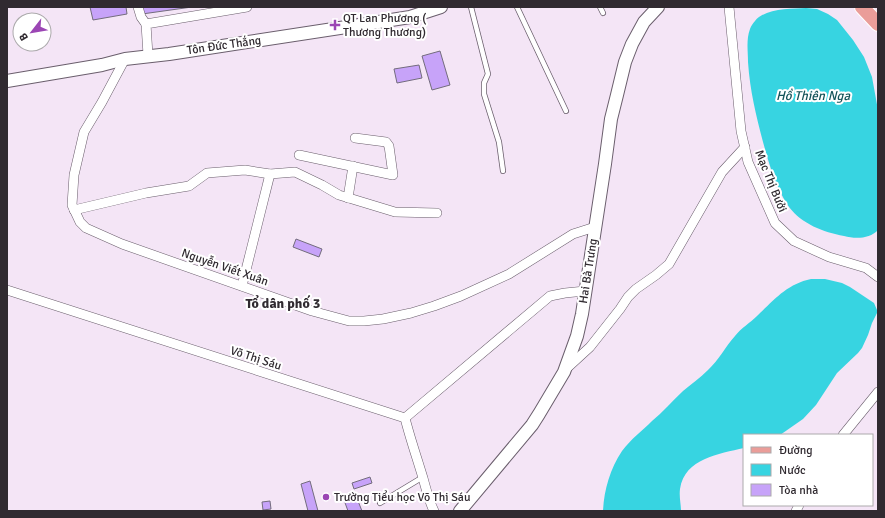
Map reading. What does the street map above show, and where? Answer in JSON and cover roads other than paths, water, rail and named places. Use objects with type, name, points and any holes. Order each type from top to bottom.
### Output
[{"type":"main road","points":[[862,7],[878,24]]},
{"type":"street","points":[[138,7],[141,17],[146,24],[148,55]]},
{"type":"street","points":[[146,24],[246,7]]},
{"type":"street","name":"Tôn Đức Thắng","points":[[7,81],[148,55],[168,54],[410,17],[441,7]]},
{"type":"street","name":"Hai Bà Trưng","points":[[460,511],[532,425],[564,372],[577,336],[582,314],[611,119],[625,62],[632,44],[644,22],[658,7]]},
{"type":"street","name":"Mạc Thị Bưởi","points":[[729,7],[741,131],[748,162],[776,223],[794,241],[829,257],[866,268],[878,277]]},
{"type":"street","name":"Nguyễn Viết Xuân","points":[[125,59],[84,132],[74,175],[72,205],[80,222],[86,228],[122,244],[312,311],[349,321],[364,321],[383,319],[411,313],[461,296],[509,274],[573,234],[595,227]]},
{"type":"street","points":[[299,154],[393,175],[389,146],[386,142],[354,138]]},
{"type":"street","points":[[564,372],[590,346],[636,289],[669,264],[722,172],[745,147]]},
{"type":"street","points":[[348,198],[353,166]]},
{"type":"street","points":[[74,210],[146,192],[189,186],[207,173],[245,170],[270,174],[295,172],[339,195],[396,212],[437,213]]},
{"type":"street","points":[[242,286],[270,174]]},
{"type":"street","name":"Võ Thị Sáu","points":[[7,290],[405,418]]},
{"type":"street","points":[[434,511],[430,504],[405,418],[550,296],[585,291]]},
{"type":"street","points":[[844,434],[878,392]]},
{"type":"lane","points":[[471,7],[488,74],[484,84],[484,94],[499,142],[503,171]]},
{"type":"lane","points":[[517,7],[566,111]]},
{"type":"lane","points":[[600,7],[603,13]]},
{"type":"lane","points":[[380,503],[423,477]]},
{"type":"water","name":"Hồ Thiên Nga","points":[[806,8],[817,9],[837,20],[864,57],[872,77],[878,110],[878,230],[867,237],[853,238],[821,230],[807,223],[794,213],[784,200],[777,184],[770,167],[763,142],[750,83],[748,37],[750,29],[759,17],[772,11]]},
{"type":"water","points":[[811,279],[825,279],[842,283],[874,303],[877,310],[862,348],[837,373],[816,405],[803,419],[781,434],[743,434],[743,448],[714,455],[696,464],[689,470],[683,479],[680,489],[681,511],[603,511],[606,488],[611,472],[625,447],[683,391],[708,370],[737,333],[781,293],[802,281]]},
{"type":"place","name":"QT Lan Phương ( Thương Thương)","points":[[335,25]]},
{"type":"place","name":"Trường Tiểu học Võ Thị Sáu","points":[[326,497]]},
{"type":"district","name":"Tổ dân phố 3","points":[[283,303]]}]
